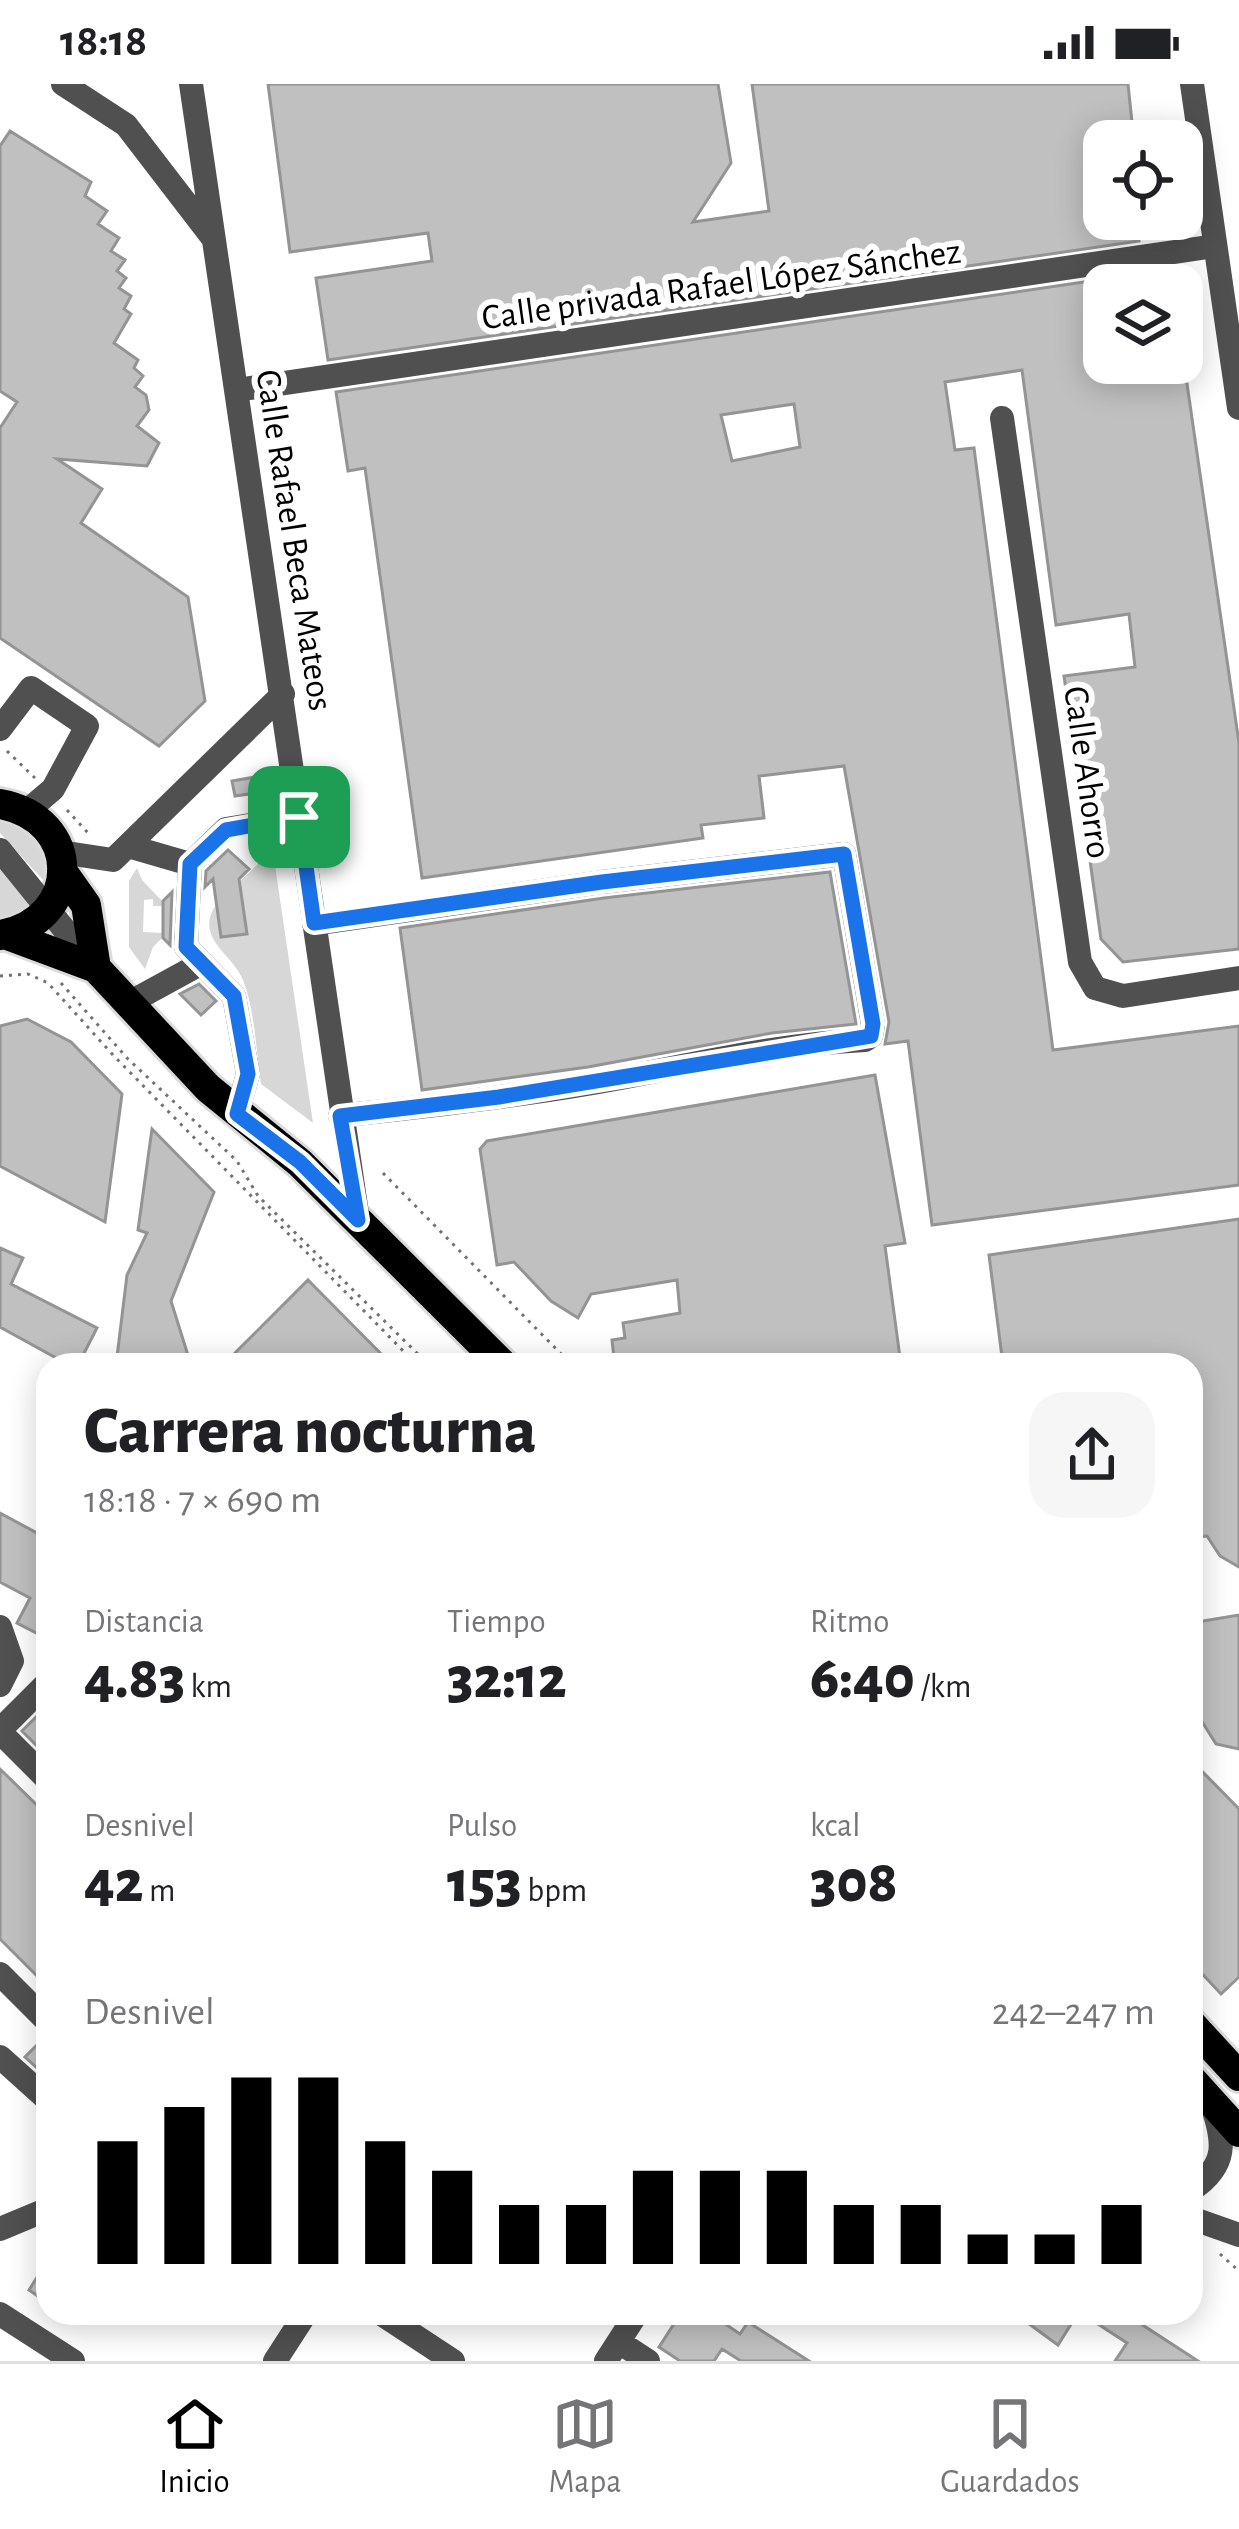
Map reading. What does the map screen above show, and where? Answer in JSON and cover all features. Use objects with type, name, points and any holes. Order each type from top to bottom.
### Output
[{"type":"main road","points":[[0,778],[15,808],[48,828],[86,905],[96,968]]},
{"type":"main road","points":[[3,934],[37,921],[50,908],[61,861]]},
{"type":"main road","points":[[3,934],[96,968],[237,1114],[300,1162],[491,1353]]},
{"type":"main road","points":[[1203,2037],[1239,2076]]},
{"type":"main road","points":[[1203,2092],[1239,2132]]},
{"type":"street","points":[[63,84],[126,125],[214,239]]},
{"type":"street","name":"Calle Rafael Beca Mateos","points":[[191,84],[358,1220]]},
{"type":"street","points":[[1192,84],[1239,408]]},
{"type":"street","name":"Calle privada Rafael López Sánchez","points":[[237,390],[1216,246]]},
{"type":"street","name":"Calle Ahorro","points":[[1001,418],[1080,962],[1095,988],[1123,996],[1239,978]]},
{"type":"street","points":[[0,729],[32,688],[87,726],[53,789],[15,808]]},
{"type":"street","points":[[120,853],[283,694]]},
{"type":"street","points":[[237,1114],[248,1074],[234,996],[186,947],[190,864],[226,830],[299,817]]},
{"type":"street","points":[[0,850],[96,968]]},
{"type":"street","points":[[61,861],[120,853],[190,864]]},
{"type":"street","points":[[314,923],[844,854],[873,1024],[865,1040],[669,1066],[631,1077],[499,1097],[340,1116]]},
{"type":"street","points":[[127,1004],[202,963]]},
{"type":"street","points":[[0,1627],[12,1661],[0,1685]]},
{"type":"street","points":[[36,1694],[0,1731],[36,1768]]},
{"type":"street","points":[[0,1974],[36,2010]]},
{"type":"street","points":[[0,2057],[36,2089]]},
{"type":"street","points":[[1203,2094],[1223,2139],[1210,2175],[1203,2181]]},
{"type":"street","points":[[0,2229],[36,2214]]},
{"type":"street","points":[[1203,2224],[1231,2239]]},
{"type":"street","points":[[0,2314],[73,2361]]},
{"type":"street","points":[[274,2361],[298,2325]]},
{"type":"street","points":[[398,2325],[453,2361]]},
{"type":"street","points":[[630,2325],[612,2351],[648,2361]]},
{"type":"path","points":[[0,976],[28,974],[48,983],[405,1353]]},
{"type":"path","points":[[52,974],[128,1058],[237,1161],[258,1196],[417,1353]]},
{"type":"path","points":[[382,1173],[560,1353]]},
{"type":"path","points":[[1231,2239],[1239,2271]]},
{"type":"shaded area","points":[[0,816],[26,824],[49,859],[45,882],[0,833]]},
{"type":"shaded area","points":[[271,851],[313,1123],[261,1084],[243,980],[209,928],[215,906],[221,937],[246,934],[217,904]]},
{"type":"shaded area","points":[[137,868],[163,902],[163,906],[153,906],[153,899],[144,900],[143,932],[162,933],[163,937],[153,947],[145,969],[129,947],[129,881]]},
{"type":"shaded area","points":[[0,869],[34,907],[0,922]]},
{"type":"building","points":[[268,84],[718,84],[731,163],[693,222],[769,211],[752,84],[1128,84],[1132,120],[1083,120],[1083,240],[1139,241],[328,360],[316,278],[432,261],[428,233],[290,252]]},
{"type":"building","points":[[10,131],[91,182],[85,196],[107,211],[98,224],[119,238],[111,251],[125,260],[117,271],[126,278],[119,288],[131,296],[124,309],[131,314],[114,343],[138,360],[134,368],[143,376],[135,387],[146,395],[149,410],[137,426],[159,443],[147,466],[57,459],[102,489],[81,523],[188,597],[205,701],[159,746],[0,638],[0,428],[17,402],[0,391],[0,146]]},
{"type":"building","points":[[1083,282],[1083,384],[1187,384],[1239,743],[1239,949],[1123,962],[1101,939],[1064,676],[1135,667],[1129,614],[1056,625],[1022,370],[945,382],[955,450],[974,448],[1053,1050],[1239,1026],[1239,1185],[932,1225],[908,1041],[885,1044],[889,1022],[844,766],[759,776],[764,818],[701,825],[703,838],[422,878],[365,468],[348,471],[336,392]],"holes":[[[794,404],[800,447],[732,461],[721,415]]]},
{"type":"building","points":[[261,776],[264,792],[235,796],[232,781]]},
{"type":"building","points":[[228,850],[249,869],[239,879],[247,934],[221,937],[213,879],[205,887],[206,871]]},
{"type":"building","points":[[830,872],[856,1024],[772,1033],[588,1067],[422,1090],[400,928]]},
{"type":"building","points":[[172,892],[170,945],[163,938],[163,901]]},
{"type":"building","points":[[199,984],[216,1001],[201,1015],[180,994]]},
{"type":"building","points":[[27,1019],[71,1042],[122,1094],[105,1222],[0,1166],[0,1026]]},
{"type":"building","points":[[875,1075],[905,1243],[885,1246],[899,1353],[613,1353],[612,1340],[625,1338],[623,1323],[680,1313],[677,1280],[591,1294],[578,1318],[551,1301],[514,1262],[497,1265],[480,1149],[487,1141]]},
{"type":"building","points":[[152,1129],[214,1192],[171,1301],[187,1353],[117,1353],[127,1275],[147,1233],[138,1230]]},
{"type":"building","points":[[1239,1219],[1239,1567],[1220,1556],[1203,1536],[1203,1353],[1001,1353],[989,1255]]},
{"type":"building","points":[[0,1248],[23,1258],[11,1284],[97,1328],[84,1353],[47,1353],[0,1327]]},
{"type":"building","points":[[308,1280],[380,1353],[235,1353]]},
{"type":"building","points":[[0,1513],[36,1532],[36,1633],[17,1623],[30,1598],[0,1582]]},
{"type":"building","points":[[1239,1615],[1239,1749],[1216,1744],[1203,1723],[1203,1621]]},
{"type":"building","points":[[36,1717],[36,1745],[22,1731]]},
{"type":"building","points":[[0,1769],[36,1804],[36,1975],[0,1939]]},
{"type":"building","points":[[1203,1772],[1239,1809],[1239,1977],[1221,1994],[1203,1975]]},
{"type":"building","points":[[36,2046],[36,2067],[25,2057]]},
{"type":"building","points":[[673,2325],[727,2325],[740,2334],[746,2325],[753,2325],[809,2361],[741,2361],[722,2349],[714,2361],[680,2361],[659,2347]]},
{"type":"building","points":[[1030,2325],[1070,2325],[1058,2345]]},
{"type":"building","points":[[1099,2325],[1143,2325],[1198,2361],[1115,2361],[1127,2343]]},
{"type":"route","points":[[299,817],[314,923],[844,854],[873,1024],[871,1036],[499,1097],[340,1116],[358,1220],[300,1162],[237,1114],[248,1074],[234,996],[186,947],[190,864],[226,830],[299,817]]}]
